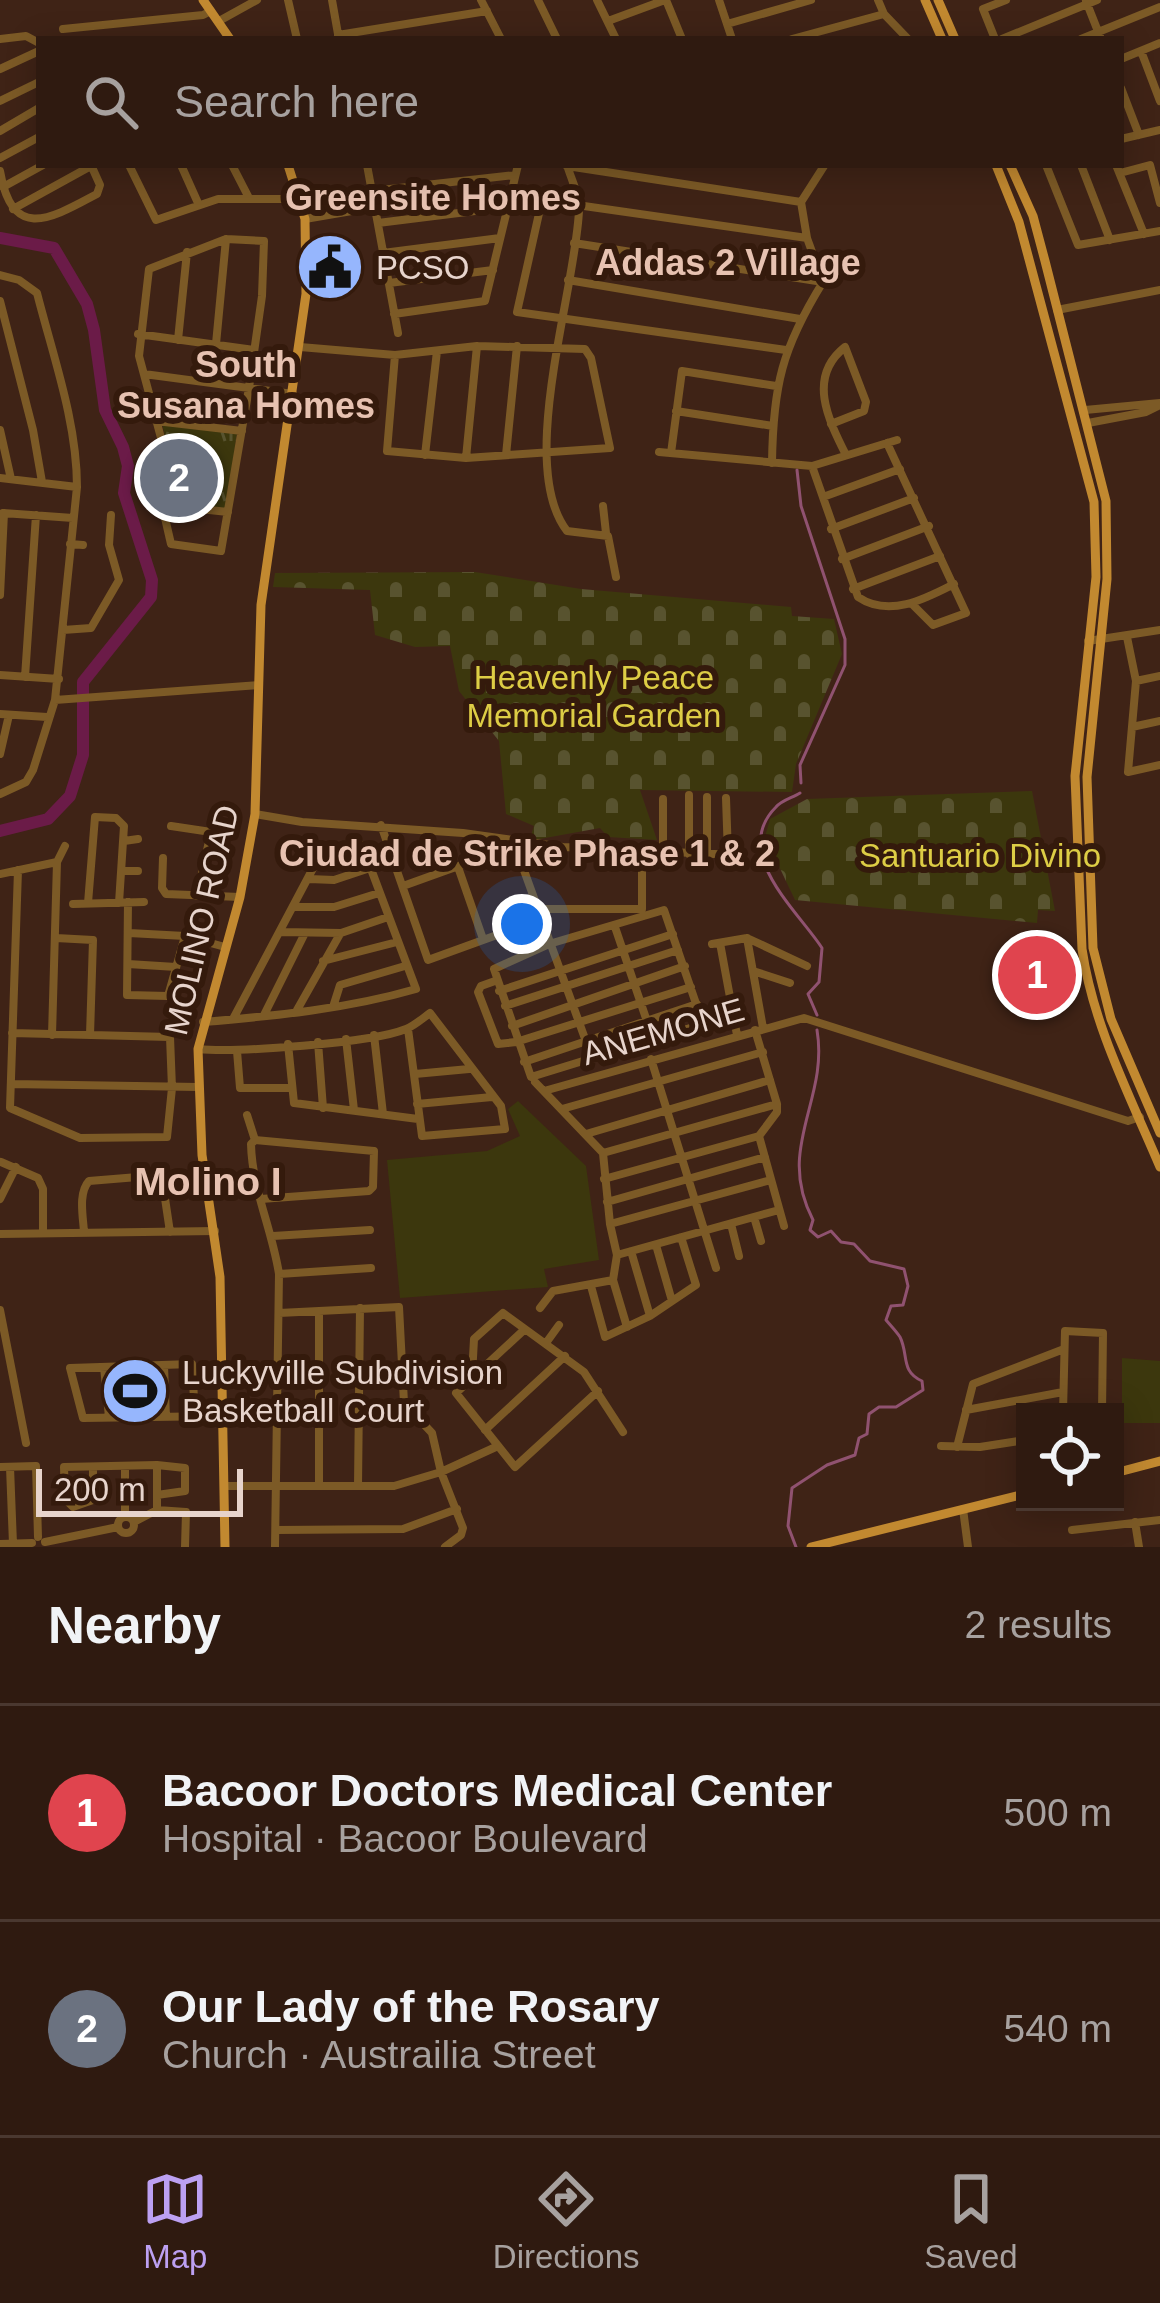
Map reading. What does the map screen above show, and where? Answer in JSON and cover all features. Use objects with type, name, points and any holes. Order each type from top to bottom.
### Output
[{"type":"main road","points":[[203,0],[228,36]]},
{"type":"main road","points":[[925,0],[941,36]]},
{"type":"main road","points":[[938,0],[954,36]]},
{"type":"main road","name":"MOLINO ROAD","points":[[225,1547],[220,1277],[202,1155],[198,1049],[240,897],[255,814],[261,605],[306,294],[304,220],[289,168]]},
{"type":"main road","points":[[997,168],[1019,222],[1088,471],[1097,544],[1087,777],[1093,948],[1111,1019],[1160,1133]]},
{"type":"main road","points":[[1011,168],[1033,216],[1100,468],[1109,530],[1075,776],[1082,949],[1099,1018],[1160,1167]]},
{"type":"main road","points":[[1124,1470],[1160,1461]]},
{"type":"main road","points":[[811,1547],[1016,1496]]},
{"type":"street","points":[[288,0],[296,36]]},
{"type":"street","points":[[332,0],[339,36]]},
{"type":"street","points":[[481,0],[500,36]]},
{"type":"street","points":[[538,0],[556,36]]},
{"type":"street","points":[[597,0],[615,36]]},
{"type":"street","points":[[608,21],[666,0],[681,36]]},
{"type":"street","points":[[719,0],[730,36]]},
{"type":"street","points":[[727,24],[811,0]]},
{"type":"street","points":[[878,0],[884,14],[905,36]]},
{"type":"street","points":[[997,36],[983,9],[1006,0]]},
{"type":"street","points":[[219,21],[252,1]]},
{"type":"street","points":[[1006,36],[1090,1],[1100,36],[1160,8]]},
{"type":"street","points":[[63,29],[211,11]]},
{"type":"street","points":[[345,36],[487,11]]},
{"type":"street","points":[[804,36],[884,14]]},
{"type":"street","points":[[0,39],[26,36],[36,44]]},
{"type":"street","points":[[1124,58],[1160,44]]},
{"type":"street","points":[[0,69],[36,49]]},
{"type":"street","points":[[1141,51],[1160,101]]},
{"type":"street","points":[[0,101],[36,83]]},
{"type":"street","points":[[1124,96],[1139,135]]},
{"type":"street","points":[[0,131],[36,110]]},
{"type":"street","points":[[1124,138],[1160,130]]},
{"type":"street","points":[[0,158],[36,139]]},
{"type":"street","points":[[1144,233],[1118,169],[1150,165],[1160,203]]},
{"type":"street","points":[[3,187],[38,168]]},
{"type":"street","points":[[14,208],[86,168]]},
{"type":"street","points":[[0,171],[14,208],[32,220],[52,218],[100,190],[92,168]]},
{"type":"street","points":[[130,168],[156,220],[198,203],[248,197],[298,199]]},
{"type":"street","points":[[182,168],[198,203]]},
{"type":"street","points":[[234,168],[248,197]]},
{"type":"street","points":[[369,168],[398,333]]},
{"type":"street","points":[[568,168],[580,205],[545,454],[549,488],[562,526],[567,531],[606,533]]},
{"type":"street","points":[[586,168],[801,202]]},
{"type":"street","points":[[823,281],[807,238],[801,202],[824,168]]},
{"type":"street","points":[[1047,168],[1078,245],[1160,231]]},
{"type":"street","points":[[1083,168],[1110,240]]},
{"type":"street","points":[[372,191],[516,170],[485,301],[394,314]]},
{"type":"street","points":[[786,350],[517,312],[542,200],[807,238]]},
{"type":"street","points":[[304,220],[375,207]]},
{"type":"street","points":[[378,223],[508,207]]},
{"type":"street","points":[[383,253],[500,238]]},
{"type":"street","points":[[216,344],[226,239]]},
{"type":"street","points":[[226,239],[264,241],[249,388],[222,551],[171,544],[162,505],[169,464],[138,334],[148,268],[226,239]]},
{"type":"street","points":[[574,243],[823,281]]},
{"type":"street","points":[[178,340],[187,252]]},
{"type":"street","points":[[389,283],[493,270]]},
{"type":"street","points":[[0,275],[19,280],[38,293],[70,421],[77,488],[55,700],[26,782],[0,794]]},
{"type":"street","points":[[568,280],[800,319]]},
{"type":"street","points":[[772,463],[777,386],[786,350],[823,281]]},
{"type":"street","points":[[1058,310],[1160,290]]},
{"type":"street","points":[[0,303],[42,482]]},
{"type":"street","points":[[138,334],[254,350]]},
{"type":"street","points":[[300,347],[395,356],[477,346],[585,350],[591,358],[610,448],[466,458],[387,451],[395,356]]},
{"type":"street","points":[[466,458],[477,346]]},
{"type":"street","points":[[506,455],[517,346]]},
{"type":"street","points":[[831,424],[864,411],[866,403],[845,347],[832,357],[821,389],[831,424],[845,455]]},
{"type":"street","points":[[425,455],[437,351]]},
{"type":"street","points":[[671,453],[682,371],[777,386]]},
{"type":"street","points":[[144,374],[293,394]]},
{"type":"street","points":[[1088,423],[1160,404]]},
{"type":"street","points":[[1084,410],[1132,409]]},
{"type":"street","points":[[676,411],[773,426]]},
{"type":"street","points":[[156,421],[242,430]]},
{"type":"street","points":[[0,430],[11,478]]},
{"type":"street","points":[[659,452],[812,466],[892,442],[966,614],[933,625],[913,605]]},
{"type":"street","points":[[812,466],[853,589],[867,604],[913,605],[954,584]]},
{"type":"street","points":[[822,497],[900,469]]},
{"type":"street","points":[[0,478],[77,488]]},
{"type":"street","points":[[832,529],[914,498]]},
{"type":"street","points":[[162,505],[228,512]]},
{"type":"street","points":[[603,506],[616,577]]},
{"type":"street","points":[[0,595],[2,513],[73,518]]},
{"type":"street","points":[[63,630],[91,628],[119,580],[110,545],[111,514]]},
{"type":"street","points":[[25,677],[36,515]]},
{"type":"street","points":[[842,559],[928,526]]},
{"type":"street","points":[[70,544],[83,545]]},
{"type":"street","points":[[853,589],[940,556]]},
{"type":"street","points":[[1094,641],[1160,630]]},
{"type":"street","points":[[1127,638],[1136,681],[1128,772],[1160,765]]},
{"type":"street","points":[[0,675],[59,679]]},
{"type":"street","points":[[1136,681],[1160,676]]},
{"type":"street","points":[[55,700],[259,685]]},
{"type":"street","points":[[0,754],[4,714],[47,717]]},
{"type":"street","points":[[1132,727],[1160,721]]},
{"type":"street","points":[[689,795],[689,854]]},
{"type":"street","points":[[707,797],[707,854]]},
{"type":"street","points":[[255,814],[513,843],[732,855],[726,798]]},
{"type":"street","points":[[663,799],[663,853]]},
{"type":"street","points":[[88,903],[95,817],[116,818],[124,826],[127,995],[168,996],[185,936]]},
{"type":"street","points":[[381,825],[428,960],[539,914],[642,909],[642,850]]},
{"type":"street","points":[[171,826],[211,832],[197,896]]},
{"type":"street","points":[[124,841],[138,839]]},
{"type":"street","points":[[402,886],[513,843]]},
{"type":"street","points":[[513,843],[592,1058]]},
{"type":"street","points":[[203,1022],[233,1019],[264,1015],[296,1012],[332,1007],[364,1004],[416,989],[362,845],[319,857],[233,1019]]},
{"type":"street","points":[[52,1035],[57,862],[64,846]]},
{"type":"street","points":[[163,858],[166,894],[240,897]]},
{"type":"street","points":[[0,874],[57,862]]},
{"type":"street","points":[[458,867],[483,939]]},
{"type":"street","points":[[309,879],[334,880],[370,868]]},
{"type":"street","points":[[12,1034],[170,1037],[167,1137],[80,1138],[10,1108],[13,988],[18,870]]},
{"type":"street","points":[[122,871],[138,871]]},
{"type":"street","points":[[294,907],[334,907],[379,893]]},
{"type":"street","points":[[73,904],[144,902]]},
{"type":"street","points":[[664,910],[703,1024],[531,1077],[494,969],[549,944],[615,927],[664,910]]},
{"type":"street","points":[[281,932],[341,933],[388,917]]},
{"type":"street","points":[[615,927],[653,1039]]},
{"type":"street","points":[[129,933],[185,936],[225,947]]},
{"type":"street","points":[[264,1015],[305,933]]},
{"type":"street","points":[[296,1012],[341,933]]},
{"type":"street","points":[[674,934],[478,992],[495,1042],[516,1042],[691,987]]},
{"type":"street","points":[[56,938],[93,940],[90,1035]]},
{"type":"street","points":[[604,1179],[759,1136],[777,1112],[759,1029],[747,938]]},
{"type":"street","points":[[737,1035],[716,944],[747,938],[807,966]]},
{"type":"street","points":[[323,961],[397,942]]},
{"type":"street","points":[[505,1006],[678,950]]},
{"type":"street","points":[[128,964],[176,967]]},
{"type":"street","points":[[332,1007],[340,985],[405,966]]},
{"type":"street","points":[[512,1026],[685,966]]},
{"type":"street","points":[[752,970],[790,983]]},
{"type":"street","points":[[0,987],[13,988]]},
{"type":"street","points":[[524,1062],[697,1004]]},
{"type":"street","points":[[198,1049],[236,1051],[374,1035],[408,1029],[430,1013],[501,1106],[505,1129],[422,1136],[408,1029]]},
{"type":"street","name":"ANEMONE","points":[[544,1091],[794,1019],[812,1020],[1129,1121],[1139,1118]]},
{"type":"street","points":[[374,1035],[383,1114]]},
{"type":"street","points":[[346,1039],[354,1111]]},
{"type":"street","points":[[318,1042],[323,1108]]},
{"type":"street","points":[[288,1044],[294,1103],[418,1119]]},
{"type":"street","points":[[236,1051],[240,1088],[292,1088]]},
{"type":"street","points":[[562,1109],[763,1052]]},
{"type":"street","points":[[651,1059],[716,1268]]},
{"type":"street","points":[[415,1074],[471,1068]]},
{"type":"street","points":[[586,1134],[770,1080]]},
{"type":"street","points":[[535,1082],[603,1153],[617,1255],[614,1280],[627,1327]]},
{"type":"street","points":[[11,1084],[198,1087]]},
{"type":"street","points":[[417,1104],[494,1097]]},
{"type":"street","points":[[603,1153],[777,1104]]},
{"type":"street","points":[[1139,1118],[1151,1113]]},
{"type":"street","points":[[247,1115],[255,1140]]},
{"type":"street","points":[[759,1136],[784,1226]]},
{"type":"street","points":[[255,1140],[374,1150],[369,1191],[261,1199]]},
{"type":"street","points":[[255,1140],[251,1144],[252,1173],[273,1236],[279,1274],[275,1547]]},
{"type":"street","points":[[607,1202],[765,1157]]},
{"type":"street","points":[[1,1162],[38,1178],[43,1189],[43,1233]]},
{"type":"street","points":[[0,1199],[16,1167]]},
{"type":"street","points":[[84,1232],[84,1186],[89,1180],[150,1176],[163,1185],[170,1232]]},
{"type":"street","points":[[610,1224],[771,1180]]},
{"type":"street","points":[[617,1255],[779,1210]]},
{"type":"street","points":[[754,1217],[761,1241]]},
{"type":"street","points":[[730,1224],[740,1256]]},
{"type":"street","points":[[273,1236],[370,1230]]},
{"type":"street","points":[[0,1234],[214,1231]]},
{"type":"street","points":[[591,1286],[604,1337],[650,1316],[696,1285],[681,1237]]},
{"type":"street","points":[[656,1244],[672,1301]]},
{"type":"street","points":[[631,1251],[650,1316]]},
{"type":"street","points":[[279,1274],[371,1268]]},
{"type":"street","points":[[540,1308],[553,1291],[614,1280]]},
{"type":"street","points":[[279,1313],[399,1307],[404,1402],[432,1432],[440,1472],[457,1509],[461,1535],[446,1547]]},
{"type":"street","points":[[358,1486],[360,1308]]},
{"type":"street","points":[[0,1310],[26,1443]]},
{"type":"street","points":[[319,1311],[319,1486]]},
{"type":"street","points":[[472,1378],[474,1339],[503,1313],[584,1372],[622,1432]]},
{"type":"street","points":[[545,1343],[559,1324]]},
{"type":"street","points":[[525,1329],[456,1393],[515,1466],[598,1391]]},
{"type":"street","points":[[1063,1403],[1065,1331],[1102,1333],[1102,1403]]},
{"type":"street","points":[[957,1447],[973,1384],[1064,1349]]},
{"type":"street","points":[[485,1430],[565,1356]]},
{"type":"street","points":[[196,1416],[192,1364],[70,1368],[83,1418],[222,1416]]},
{"type":"street","points":[[104,1366],[109,1418]]},
{"type":"street","points":[[164,1366],[166,1417]]},
{"type":"street","points":[[966,1410],[1063,1392]]},
{"type":"street","points":[[358,1410],[404,1402]]},
{"type":"street","points":[[941,1446],[1016,1441]]},
{"type":"street","points":[[224,1486],[394,1486],[440,1472],[497,1446]]},
{"type":"street","points":[[157,1465],[158,1510]]},
{"type":"street","points":[[93,1467],[93,1500],[74,1507],[65,1499],[64,1467],[157,1465],[185,1468],[182,1493],[157,1495]]},
{"type":"street","points":[[13,1544],[5,1467],[36,1466],[38,1543]]},
{"type":"street","points":[[123,1530],[129,1520],[125,1466]]},
{"type":"street","points":[[276,1530],[403,1528],[457,1509]]},
{"type":"street","points":[[963,1509],[968,1547]]},
{"type":"street","points":[[129,1520],[158,1510],[186,1512],[185,1545],[174,1547]]},
{"type":"street","points":[[1072,1530],[1160,1520]]},
{"type":"street","points":[[1135,1522],[1139,1547]]},
{"type":"street","points":[[0,1544],[67,1543],[123,1530]]},
{"type":"street","points":[[123,1530],[130,1547]]},
{"type":"street","points":[[96,1534],[98,1547]]},
{"type":"green space","points":[[162,423],[237,433],[226,510],[166,503],[171,464]]},
{"type":"green space","name":"Heavenly Peace Memorial Garden","points":[[475,572],[581,589],[791,607],[792,616],[834,619],[842,654],[796,764],[792,792],[640,790],[657,840],[608,837],[600,828],[534,840],[530,838],[534,826],[506,814],[499,741],[459,691],[450,646],[415,647],[375,635],[370,590],[273,587],[275,573]]},
{"type":"green space","name":"Santuario Divino","points":[[1032,791],[1055,911],[1038,910],[1037,923],[795,900],[765,837],[770,819],[807,799]]},
{"type":"green space","points":[[518,1101],[586,1166],[599,1260],[544,1269],[548,1287],[400,1298],[387,1160],[487,1151],[520,1136],[508,1109]]},
{"type":"green space","points":[[1122,1358],[1160,1361],[1160,1423],[1124,1423]]},
{"type":"waterway","points":[[0,238],[54,248],[87,304],[105,410],[128,466],[124,493],[152,580],[151,597],[83,682],[83,755],[70,796],[48,819],[0,831]]},
{"type":"waterway","points":[[797,470],[801,506],[845,639],[845,665],[800,765],[801,783]]},
{"type":"waterway","points":[[800,793],[776,807],[764,825],[760,843],[773,881],[822,948],[819,982],[808,994],[817,1015]]},
{"type":"waterway","points":[[796,1547],[788,1526],[792,1488],[827,1465],[855,1455],[859,1438],[867,1434],[869,1414],[879,1407],[896,1407],[923,1390],[922,1381],[908,1367],[900,1337],[886,1320],[891,1306],[903,1305],[908,1286],[904,1269],[870,1261],[854,1244],[841,1242],[831,1231],[818,1237],[810,1230],[813,1220],[799,1170],[819,1056],[817,1030]]},
{"type":"place","name":"PCSO","points":[[330,267]]},
{"type":"place","name":"Our Lady of the Rosary","points":[[179,478]]},
{"type":"place","name":"Bacoor Doctors Medical Center","points":[[1037,975]]},
{"type":"place","name":"Luckyville Subdivision Basketball Court","points":[[135,1391]]},
{"type":"district","name":"Greensite Homes","points":[[433,197]]},
{"type":"district","name":"Addas 2 Village","points":[[728,262]]},
{"type":"district","name":"South Susana Homes","points":[[246,384]]},
{"type":"district","name":"Ciudad de Strike Phase 1 & 2","points":[[527,853]]},
{"type":"district","name":"Molino I","points":[[208,1181]]}]
